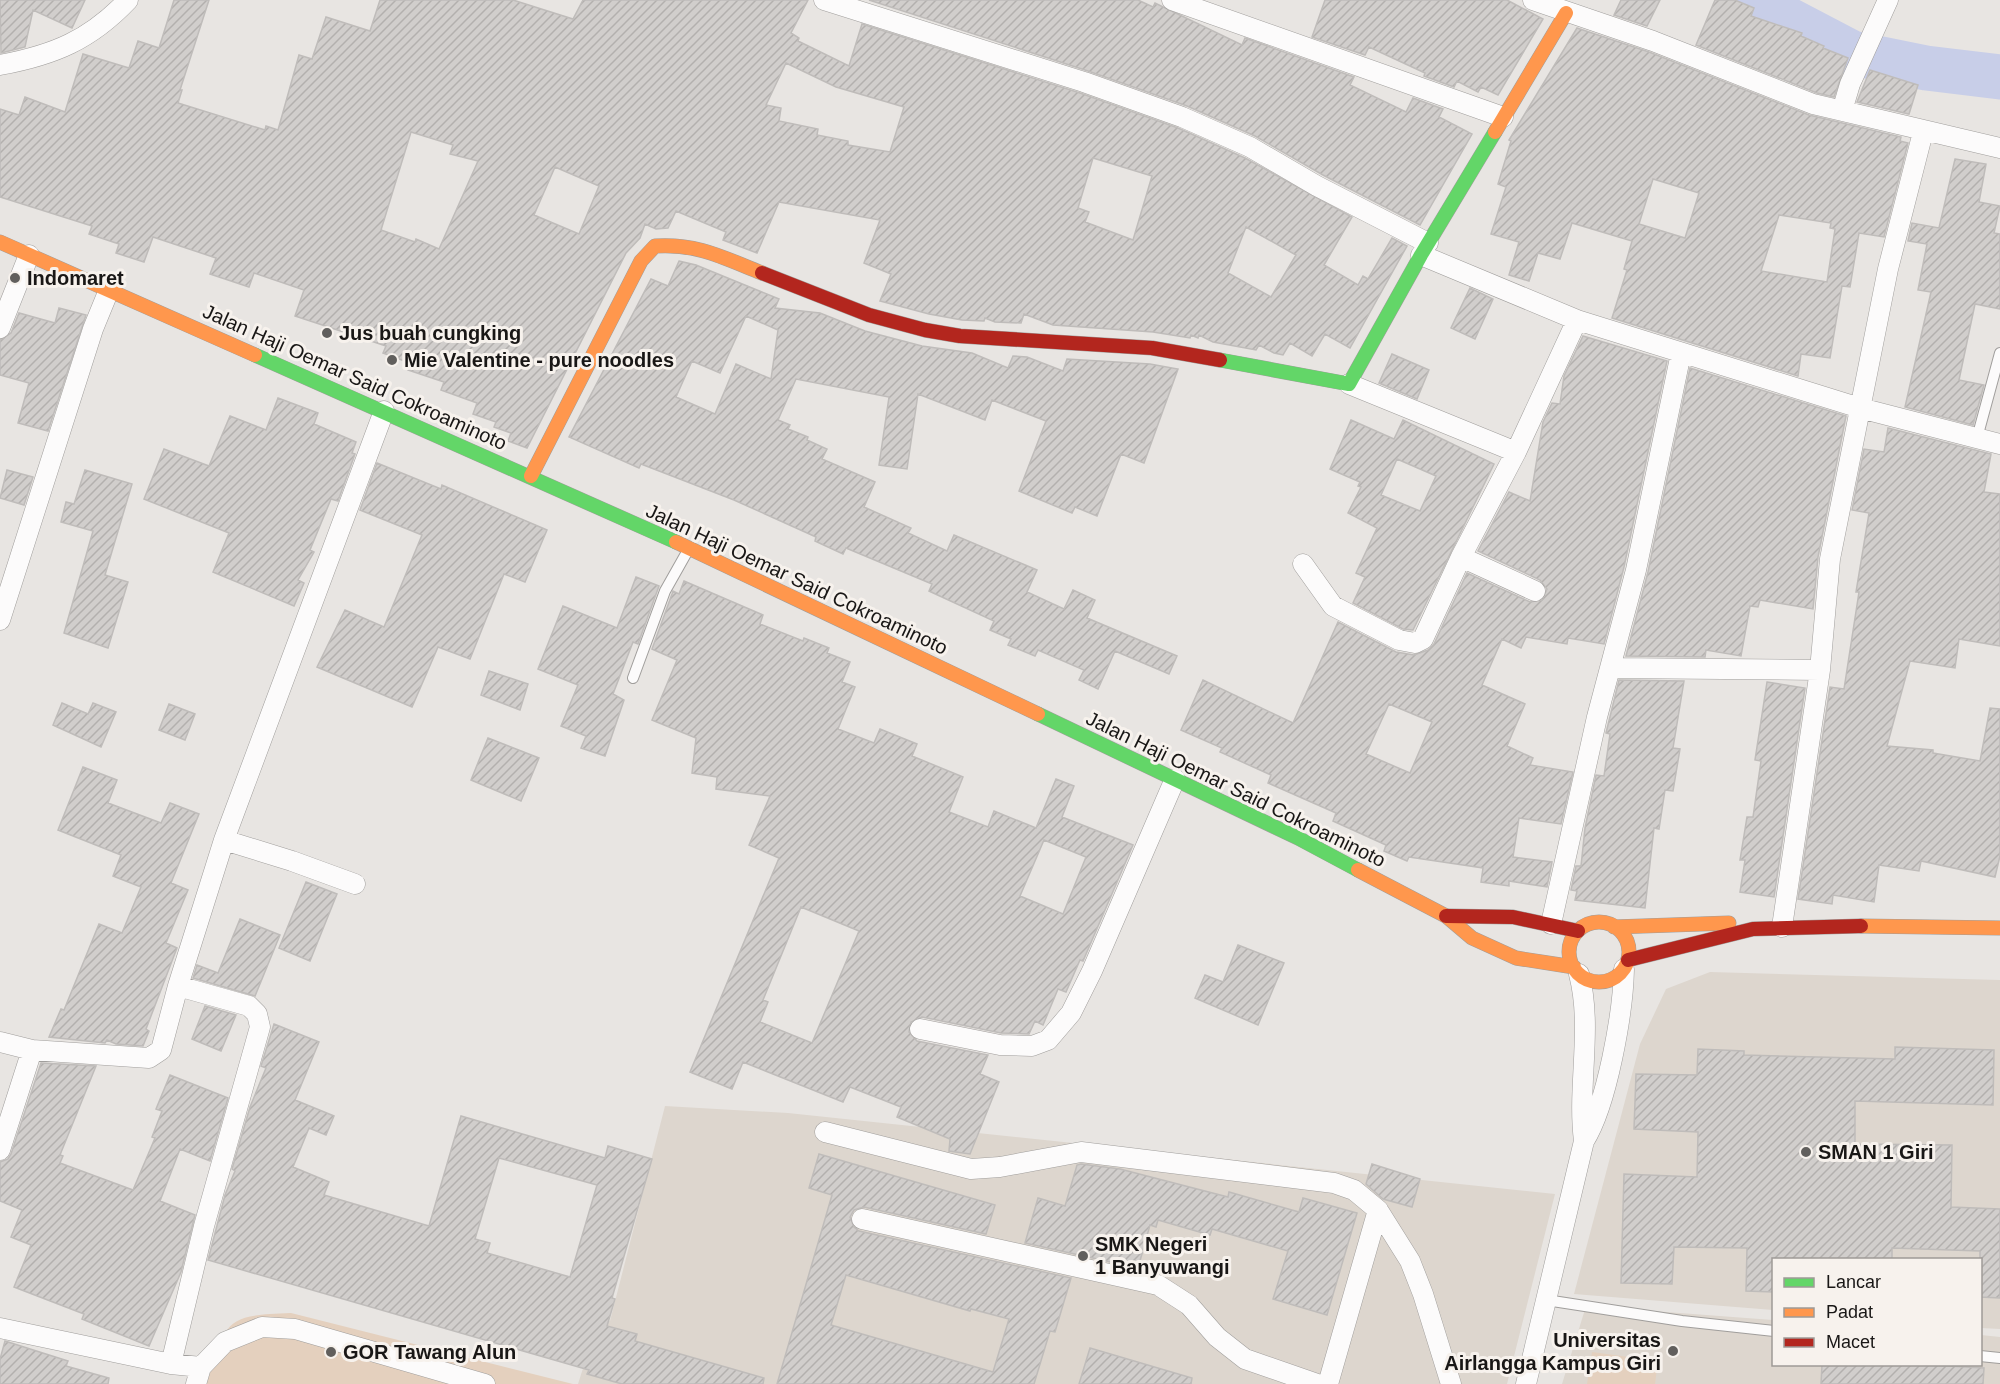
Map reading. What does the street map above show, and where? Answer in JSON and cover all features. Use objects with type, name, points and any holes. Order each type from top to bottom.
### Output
[{"type":"main road","points":[[531,476],[641,261],[650,250],[668,243],[701,249],[870,315],[925,330],[960,336],[1152,348],[1349,384],[1425,249],[1566,13]]},
{"type":"main road","name":"Jalan Haji Oemar Said Cokroaminoto","points":[[0,242],[531,476],[689,549],[1298,838],[1446,916],[1471,915],[1551,924],[1578,931]]},
{"type":"main road","points":[[1446,916],[1472,938],[1516,958],[1576,971],[1586,979],[1603,982],[1619,975],[1626,964],[1627,941],[1614,927]]},
{"type":"main road","points":[[1576,971],[1569,951],[1578,931],[1596,923],[1614,927],[1720,921],[1753,930]]},
{"type":"main road","points":[[1626,964],[1753,930],[1782,927],[1893,925],[2000,928]]},
{"type":"street","points":[[0,65],[33,59],[74,44],[107,22],[128,0]]},
{"type":"street","points":[[824,0],[1072,78],[1182,117],[1250,147],[1425,249],[1577,320],[1860,408],[2000,444]]},
{"type":"street","points":[[1172,0],[1503,117]]},
{"type":"street","points":[[1533,0],[1653,41],[1813,104],[1923,132],[2000,148]]},
{"type":"street","points":[[1842,111],[1850,84],[1888,0]]},
{"type":"street","points":[[1782,927],[1820,670],[1830,559],[1888,269],[1923,132]]},
{"type":"street","points":[[0,328],[29,255]]},
{"type":"street","points":[[0,620],[93,329],[109,290]]},
{"type":"street","points":[[1303,564],[1334,606],[1399,640],[1414,643],[1422,639],[1461,557],[1516,452],[1577,320]]},
{"type":"street","points":[[1551,924],[1597,717],[1636,570],[1681,353]]},
{"type":"street","points":[[1349,384],[1516,452]]},
{"type":"street","points":[[0,1042],[32,1050],[149,1058],[161,1050],[178,986],[224,840],[384,411]]},
{"type":"street","points":[[1461,557],[1535,591]]},
{"type":"street","points":[[1610,668],[1820,670]]},
{"type":"street","points":[[920,1029],[1000,1045],[1032,1046],[1048,1040],[1071,1013],[1092,971],[1175,779]]},
{"type":"street","points":[[224,840],[355,884]]},
{"type":"street","points":[[1526,1384],[1584,1142],[1593,1127],[1601,1101],[1624,996],[1626,964]]},
{"type":"street","points":[[1576,971],[1585,1000],[1581,1121],[1584,1142]]},
{"type":"street","points":[[171,1364],[204,1226],[260,1027],[257,1014],[249,1006],[178,986]]},
{"type":"street","points":[[0,1150],[32,1050]]},
{"type":"street","points":[[825,1132],[971,1169],[1000,1167],[1081,1152],[1334,1183],[1354,1190],[1378,1210],[1410,1261],[1423,1294],[1451,1384]]},
{"type":"street","points":[[1328,1384],[1378,1210]]},
{"type":"street","points":[[862,1219],[1158,1285],[1190,1305],[1217,1338],[1245,1359],[1317,1384]]},
{"type":"street","points":[[0,1328],[171,1364],[198,1376],[225,1342],[262,1327],[295,1329],[485,1384]]},
{"type":"lane","points":[[1977,438],[2000,353]]},
{"type":"lane","points":[[633,678],[665,591],[689,549]]},
{"type":"lane","points":[[1546,1300],[1682,1322],[1772,1331]]},
{"type":"lane","points":[[1982,1356],[2000,1358]]},
{"type":"shaded area","name":"SMAN 1 Giri","points":[[1710,972],[2000,980],[2000,1329],[1982,1328],[1982,1258],[1772,1258],[1772,1310],[1574,1294],[1640,1044],[1666,989]]},
{"type":"shaded area","name":"SMK Negeri 1 Banyuwangi","points":[[665,1106],[788,1113],[1555,1194],[1507,1384],[578,1384],[599,1318],[610,1321]]},
{"type":"shaded area","name":"Universitas Airlangga Kampus Giri","points":[[1586,1306],[1772,1320],[1772,1366],[1982,1366],[1982,1335],[2000,1337],[2000,1384],[1562,1384]]},
{"type":"shaded area","name":"GOR Tawang Alun","points":[[291,1313],[573,1384],[205,1384],[218,1347],[230,1326],[251,1316]]},
{"type":"shaded area","points":[[1592,1352],[1658,1361],[1655,1384],[1587,1384]]},
{"type":"building","points":[[0,0],[85,0],[72,28],[33,10],[25,47],[1,53]]},
{"type":"building","points":[[174,0],[209,0],[180,90],[182,90],[178,103],[265,130],[266,126],[278,130],[299,55],[312,59],[326,17],[370,31],[380,0],[513,0],[573,19],[583,0],[808,0],[791,33],[799,38],[798,41],[849,66],[862,24],[1080,93],[1178,128],[1245,158],[1352,217],[1324,265],[1358,285],[1363,276],[1368,279],[1392,238],[1407,246],[1350,348],[1325,334],[1312,356],[1290,343],[1283,355],[1259,345],[1256,350],[1213,342],[1199,335],[1198,338],[1191,335],[1190,338],[1153,332],[1053,325],[1024,314],[1021,323],[995,322],[985,318],[984,321],[962,320],[929,314],[880,301],[891,274],[864,263],[880,220],[779,202],[757,253],[723,240],[726,232],[676,211],[668,228],[656,229],[645,224],[640,238],[626,253],[527,448],[508,441],[511,433],[494,427],[496,422],[473,414],[477,403],[441,390],[444,382],[408,370],[410,363],[383,353],[386,346],[295,316],[304,290],[254,273],[249,287],[210,274],[216,258],[153,237],[144,262],[116,253],[119,244],[89,234],[92,226],[0,197],[0,109],[19,115],[25,97],[65,112],[83,54],[129,68],[138,41],[159,48]],"holes":[[[786,63],[836,87],[904,107],[890,152],[848,145],[848,141],[817,135],[818,129],[779,121],[781,108],[766,105]],[[411,132],[453,145],[450,154],[478,161],[439,249],[416,239],[415,242],[381,230]],[[1093,158],[1152,176],[1133,240],[1085,222],[1089,212],[1078,208]],[[555,167],[599,186],[579,234],[534,215]],[[1246,227],[1296,255],[1271,297],[1228,273]]]},
{"type":"building","points":[[869,0],[1138,0],[1153,7],[1155,3],[1242,45],[1245,38],[1354,77],[1350,85],[1406,112],[1413,98],[1443,109],[1439,117],[1472,134],[1420,225],[1323,175],[1255,136],[1187,106],[1088,71]]},
{"type":"building","points":[[1325,0],[1507,0],[1543,19],[1498,95],[1481,87],[1478,92],[1457,81],[1454,87],[1424,76],[1425,73],[1369,47],[1365,55],[1312,37]]},
{"type":"building","points":[[1621,0],[1660,0],[1647,26],[1614,15]]},
{"type":"building","points":[[1715,0],[1735,0],[1754,8],[1751,16],[1802,33],[1801,36],[1824,46],[1823,48],[1848,58],[1834,97],[1817,93],[1696,45]]},
{"type":"building","points":[[1577,28],[1649,52],[1809,115],[1901,137],[1900,141],[1908,143],[1884,237],[1859,233],[1850,287],[1842,286],[1830,358],[1801,354],[1798,376],[1612,318],[1627,270],[1624,269],[1632,241],[1572,223],[1560,259],[1538,253],[1529,281],[1509,275],[1519,242],[1491,234],[1506,187],[1498,184],[1511,141],[1509,140]],"holes":[[[1653,179],[1699,193],[1685,238],[1639,224]],[[1779,215],[1831,223],[1830,228],[1835,229],[1827,282],[1761,271]]]},
{"type":"building","points":[[1870,70],[1918,85],[1909,114],[1857,102]]},
{"type":"building","points":[[1955,159],[1986,164],[1979,202],[2000,206],[1994,233],[2000,234],[2000,309],[1975,304],[1959,380],[1984,385],[1973,425],[1905,407],[1931,292],[1918,290],[1927,244],[1908,241],[1912,223],[1939,228]]},
{"type":"building","points":[[679,261],[696,265],[779,299],[775,308],[820,313],[865,331],[922,346],[972,353],[1008,368],[1013,356],[1027,357],[1063,371],[1067,359],[1150,364],[1178,369],[1144,463],[1121,454],[1097,516],[1075,507],[1072,513],[1019,491],[1046,421],[992,400],[985,420],[918,394],[907,469],[879,465],[889,397],[796,379],[778,420],[790,425],[788,429],[808,437],[807,440],[827,449],[822,459],[875,482],[864,507],[911,528],[908,533],[947,551],[954,535],[1037,570],[1027,592],[1064,609],[1073,590],[1095,600],[1087,618],[1177,656],[1169,674],[1115,651],[1098,689],[1079,680],[1084,670],[1038,650],[1035,656],[1008,645],[1011,639],[990,630],[994,621],[929,591],[932,584],[846,548],[843,554],[815,541],[816,537],[734,500],[641,464],[639,468],[569,437],[651,279],[668,286]],"holes":[[[746,316],[778,330],[771,379],[736,364],[715,414],[676,397],[692,361],[720,373]]]},
{"type":"building","points":[[1470,288],[1493,299],[1475,339],[1451,328]]},
{"type":"building","points":[[59,308],[86,315],[48,431],[18,423],[29,383],[0,375],[0,340],[11,333],[19,313],[55,323]]},
{"type":"building","points":[[1583,336],[1667,361],[1624,567],[1604,644],[1568,638],[1567,644],[1526,637],[1521,648],[1502,639],[1482,685],[1525,704],[1507,746],[1533,758],[1530,765],[1573,772],[1561,824],[1519,818],[1513,857],[1552,862],[1547,887],[1509,881],[1509,886],[1481,882],[1483,868],[1409,857],[1407,861],[1384,851],[1386,845],[1333,821],[1336,813],[1268,783],[1271,775],[1220,752],[1222,748],[1181,730],[1203,680],[1293,723],[1338,622],[1396,652],[1414,655],[1428,650],[1434,644],[1467,573],[1530,602],[1542,600],[1547,589],[1540,580],[1478,551],[1509,492],[1530,501],[1543,422],[1552,403],[1560,404],[1564,376]],"holes":[[[1389,704],[1432,722],[1410,773],[1366,754]]]},
{"type":"building","points":[[1392,354],[1429,370],[1417,399],[1379,383]]},
{"type":"building","points":[[1690,368],[1846,416],[1818,557],[1813,609],[1760,600],[1758,607],[1750,606],[1741,656],[1706,650],[1705,657],[1626,656],[1648,572]]},
{"type":"building","points":[[278,398],[318,413],[314,424],[356,442],[352,453],[355,454],[338,501],[331,499],[310,550],[314,552],[298,580],[304,583],[294,606],[213,572],[229,533],[144,499],[164,449],[209,466],[230,416],[266,430]]},
{"type":"building","points":[[1351,420],[1394,439],[1403,420],[1494,464],[1413,630],[1403,629],[1353,603],[1365,577],[1356,573],[1377,528],[1348,513],[1361,487],[1358,486],[1360,482],[1330,469]],"holes":[[[1397,459],[1436,476],[1420,511],[1381,495]]]},
{"type":"building","points":[[1888,428],[1991,454],[1984,492],[2000,494],[2000,646],[1959,639],[1955,668],[1910,661],[1887,746],[1933,750],[1933,753],[1980,761],[1990,708],[2000,709],[2000,856],[1995,877],[1921,861],[1919,871],[1879,865],[1874,902],[1833,895],[1832,904],[1798,899],[1830,687],[1844,689],[1859,592],[1856,592],[1869,513],[1852,510],[1864,449],[1884,452]]},
{"type":"building","points":[[377,463],[441,489],[442,485],[547,530],[525,582],[504,574],[470,659],[438,647],[412,707],[317,667],[345,610],[384,627],[422,535],[360,510]]},
{"type":"building","points":[[7,470],[33,477],[24,505],[0,498]]},
{"type":"building","points":[[85,470],[132,484],[105,575],[128,582],[108,648],[64,633],[93,531],[61,522],[66,502],[74,504]]},
{"type":"building","points":[[636,577],[659,586],[638,644],[633,642],[613,694],[624,700],[605,756],[581,748],[586,736],[561,726],[578,685],[538,669],[563,606],[617,628]]},
{"type":"building","points":[[684,581],[763,615],[760,624],[803,641],[804,638],[829,648],[827,653],[850,662],[842,682],[855,687],[838,729],[874,743],[880,729],[917,744],[912,756],[963,777],[949,812],[988,827],[994,811],[1036,828],[1056,779],[1074,786],[1062,817],[1133,845],[1083,961],[1080,960],[1066,992],[1058,989],[1043,1025],[1035,1021],[1029,1034],[1001,1033],[922,1017],[911,1022],[909,1032],[917,1041],[988,1055],[980,1074],[999,1082],[970,1154],[949,1151],[950,1139],[897,1117],[901,1107],[850,1087],[843,1102],[743,1062],[732,1089],[690,1072],[779,858],[749,845],[770,796],[716,789],[717,777],[692,773],[696,738],[652,720],[677,660],[652,649],[673,591],[679,594]],"holes":[[[1044,840],[1086,857],[1063,914],[1020,896]],[[801,907],[859,931],[812,1043],[760,1022],[768,1002],[763,1000]]]},
{"type":"building","points":[[489,671],[528,684],[520,710],[481,695]]},
{"type":"building","points":[[1619,680],[1684,681],[1673,748],[1680,749],[1673,791],[1665,790],[1659,829],[1654,828],[1645,908],[1575,900],[1577,891],[1571,890],[1576,866],[1581,866],[1585,828],[1596,775],[1604,776],[1610,734],[1606,733]]},
{"type":"building","points":[[1767,682],[1805,688],[1774,897],[1740,892],[1745,860],[1740,860],[1747,817],[1753,817],[1761,761],[1755,760]]},
{"type":"building","points":[[62,703],[88,714],[93,703],[116,712],[101,747],[53,725]]},
{"type":"building","points":[[169,704],[195,714],[185,740],[159,730]]},
{"type":"building","points":[[488,738],[539,758],[521,801],[471,780]]},
{"type":"building","points":[[83,767],[117,780],[108,803],[161,823],[170,803],[199,814],[171,883],[188,890],[166,943],[177,948],[146,1029],[149,1031],[143,1046],[116,1044],[107,1040],[105,1043],[49,1037],[61,1009],[64,1010],[99,924],[122,933],[141,887],[113,876],[121,855],[58,830]]},
{"type":"building","points":[[306,882],[337,894],[310,961],[279,948]]},
{"type":"building","points":[[240,919],[280,935],[255,996],[193,978],[197,965],[218,973]]},
{"type":"building","points":[[1238,945],[1284,963],[1258,1025],[1195,998],[1205,975],[1223,982]]},
{"type":"building","points":[[205,1006],[236,1015],[221,1051],[192,1039]]},
{"type":"building","points":[[274,1024],[319,1042],[295,1100],[334,1116],[326,1135],[309,1128],[293,1167],[329,1182],[324,1195],[429,1226],[461,1116],[605,1158],[608,1146],[652,1159],[612,1298],[615,1299],[607,1326],[637,1334],[635,1341],[764,1378],[763,1384],[622,1384],[587,1374],[589,1370],[208,1260],[225,1195],[235,1171],[232,1169],[250,1107],[266,1068],[261,1066]],"holes":[[[499,1158],[597,1185],[570,1277],[487,1253],[490,1243],[475,1239]]]},
{"type":"building","points":[[1895,1047],[1994,1050],[1993,1105],[1855,1101],[1855,1144],[1952,1145],[1951,1207],[2000,1209],[2000,1298],[1982,1297],[1980,1251],[1892,1248],[1892,1258],[1772,1258],[1772,1292],[1746,1291],[1747,1248],[1674,1247],[1672,1284],[1621,1283],[1624,1174],[1697,1177],[1698,1132],[1634,1129],[1636,1074],[1697,1075],[1698,1049],[1744,1051],[1744,1055],[1895,1059]]},
{"type":"building","points":[[41,1063],[96,1066],[60,1155],[63,1156],[60,1163],[133,1190],[155,1138],[152,1137],[162,1111],[156,1109],[170,1075],[228,1098],[210,1161],[180,1149],[160,1201],[195,1215],[181,1272],[149,1346],[82,1319],[84,1314],[14,1287],[31,1245],[11,1237],[22,1210],[0,1201],[0,1162],[8,1159],[11,1154]]},
{"type":"building","points":[[819,1154],[995,1205],[986,1234],[864,1207],[854,1210],[850,1217],[854,1227],[859,1231],[1071,1278],[1055,1332],[1050,1331],[1034,1384],[777,1384],[832,1195],[809,1188]],"holes":[[[846,1275],[970,1311],[971,1309],[1009,1319],[993,1372],[831,1325]]]},
{"type":"building","points":[[1372,1164],[1420,1179],[1412,1207],[1383,1199],[1366,1184]]},
{"type":"building","points":[[1077,1165],[1120,1169],[1228,1197],[1229,1192],[1299,1212],[1303,1198],[1357,1213],[1327,1315],[1273,1299],[1288,1251],[1212,1229],[1210,1235],[1158,1220],[1156,1227],[1150,1225],[1138,1268],[1025,1243],[1038,1198],[1065,1206]]},
{"type":"building","points":[[5,1341],[68,1361],[66,1366],[109,1378],[108,1384],[0,1384],[0,1359]]},
{"type":"building","points":[[1090,1348],[1192,1378],[1191,1384],[1079,1384]]},
{"type":"building","points":[[1822,1366],[1984,1368],[1983,1384],[1821,1384]]},
{"type":"waterway","points":[[1751,0],[1852,53],[1926,68],[2000,77]]},
{"type":"traffic: fast","points":[[1220,360],[1349,384],[1421,255],[1495,132]]},
{"type":"traffic: fast","points":[[255,355],[676,542]]},
{"type":"traffic: fast","points":[[1038,714],[1298,838],[1358,870]]},
{"type":"traffic: slow","points":[[1495,132],[1566,13]]},
{"type":"traffic: slow","points":[[0,242],[255,355]]},
{"type":"traffic: slow","points":[[531,476],[641,261],[655,246],[697,249],[762,273]]},
{"type":"traffic: slow","points":[[676,542],[1038,714]]},
{"type":"traffic: slow","points":[[1358,870],[1446,916],[1472,938],[1516,958],[1574,967]]},
{"type":"traffic: slow","points":[[1599,922],[1620,931],[1629,952],[1620,973],[1599,982],[1578,973],[1569,952],[1578,931],[1599,922]]},
{"type":"traffic: slow","points":[[1614,927],[1729,923]]},
{"type":"traffic: slow","points":[[1861,926],[2000,928]]},
{"type":"traffic: jam","points":[[762,273],[869,315],[925,330],[960,336],[1152,348],[1220,360]]},
{"type":"traffic: jam","points":[[1446,916],[1513,917],[1578,931]]},
{"type":"traffic: jam","points":[[1628,960],[1753,929],[1861,926]]},
{"type":"place","name":"Indomaret","points":[[15,278]]},
{"type":"place","name":"Jus buah cungking","points":[[327,333]]},
{"type":"place","name":"Mie Valentine - pure noodles","points":[[392,360]]},
{"type":"place","name":"SMAN 1 Giri","points":[[1806,1152]]},
{"type":"place","name":"SMK Negeri 1 Banyuwangi","points":[[1083,1256]]},
{"type":"place","name":"Universitas Airlangga Kampus Giri","points":[[1673,1351]]},
{"type":"place","name":"GOR Tawang Alun","points":[[331,1352]]}]
